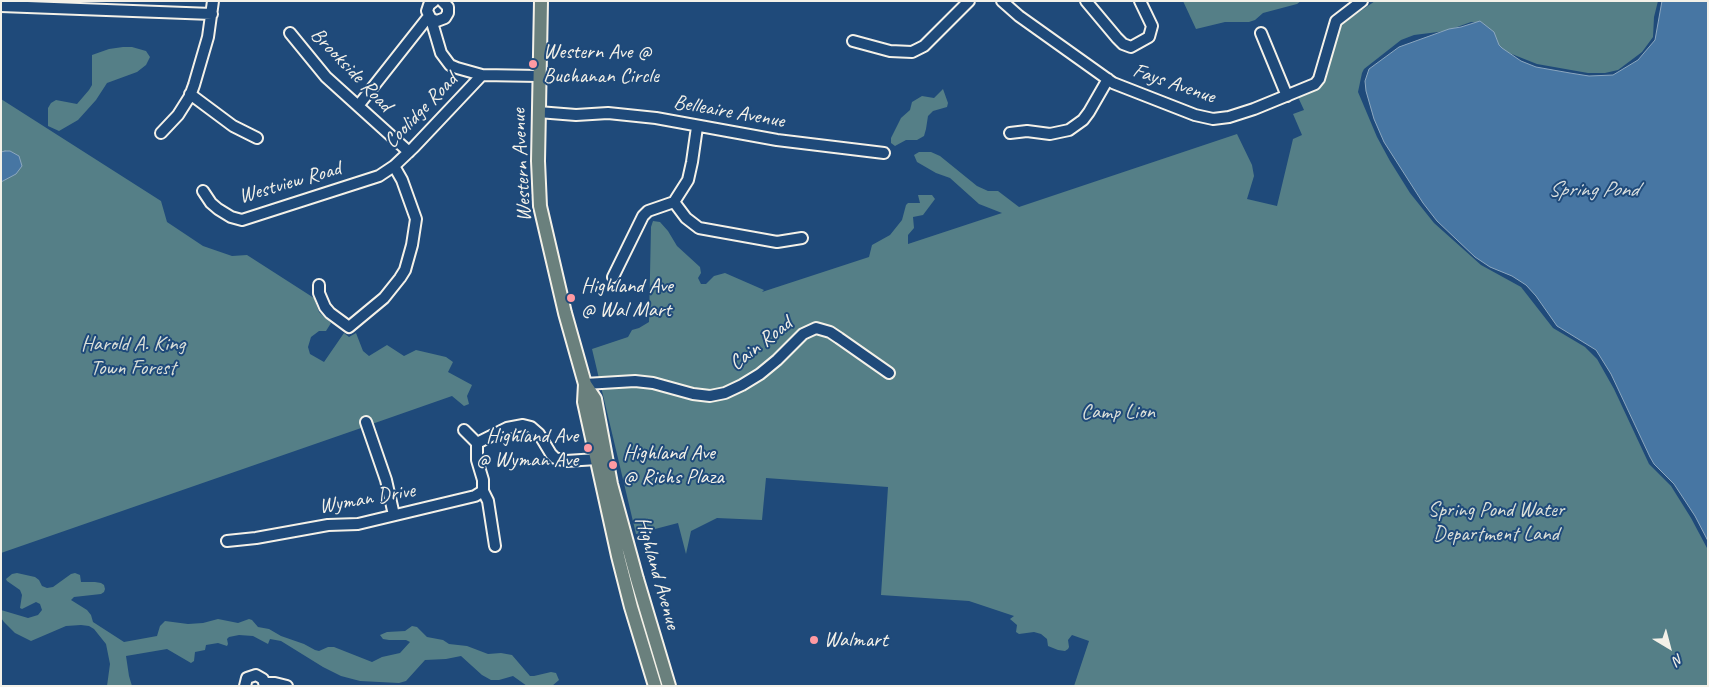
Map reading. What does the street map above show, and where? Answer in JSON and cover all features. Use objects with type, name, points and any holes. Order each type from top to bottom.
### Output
[{"type":"main road","name":"Western Avenue","points":[[541,1],[538,112],[540,206],[550,254],[576,354]]},
{"type":"main road","name":"Highland Avenue","points":[[576,354],[585,384],[595,399],[611,484],[669,686]]},
{"type":"main road","name":"Highland Avenue","points":[[585,384],[584,402],[623,576],[655,686]]},
{"type":"street","points":[[161,133],[178,116],[190,94],[202,59],[213,1]]},
{"type":"street","points":[[434,1],[428,8],[438,46],[445,60],[457,68],[482,75],[539,76]]},
{"type":"street","points":[[853,41],[890,51],[912,52],[924,46],[969,1]]},
{"type":"street","name":"Fays Avenue","points":[[1002,1],[1019,16],[1108,79],[1195,115],[1213,119],[1229,117],[1287,96],[1317,82],[1336,22],[1362,1]]},
{"type":"street","points":[[1086,1],[1123,44],[1131,47],[1150,37],[1152,26],[1140,1]]},
{"type":"street","points":[[430,18],[440,21],[445,18],[448,10],[446,2]]},
{"type":"street","points":[[1,6],[22,4],[77,5],[212,14]]},
{"type":"street","points":[[358,106],[430,18]]},
{"type":"street","name":"Brookside Road","points":[[290,33],[326,77],[409,152]]},
{"type":"street","points":[[1261,33],[1287,96]]},
{"type":"street","name":"Coolidge Road","points":[[319,284],[319,293],[325,307],[330,313],[349,326],[384,298],[394,287],[405,270],[412,246],[416,219],[402,180],[394,166],[482,75]]},
{"type":"street","points":[[1010,133],[1027,131],[1050,134],[1069,130],[1083,120],[1108,79]]},
{"type":"street","points":[[190,94],[233,126],[257,138]]},
{"type":"street","name":"Belleaire Avenue","points":[[538,112],[576,115],[624,114],[675,121],[697,127],[777,140],[884,153]]},
{"type":"street","points":[[613,278],[643,216],[648,212],[674,202],[688,180],[697,127]]},
{"type":"street","name":"Westview Road","points":[[202,191],[218,209],[231,217],[242,220],[363,182],[378,176],[394,166]]},
{"type":"street","points":[[674,202],[686,218],[699,228],[776,242],[802,238]]},
{"type":"street","name":"Cain Road","points":[[585,384],[635,381],[653,383],[693,394],[710,396],[742,385],[760,374],[804,334],[816,328],[835,335],[889,373]]},
{"type":"street","points":[[366,422],[386,480],[394,515]]},
{"type":"street","points":[[477,443],[508,428],[523,425],[530,427],[539,434],[555,458],[566,461],[597,459]]},
{"type":"street","points":[[464,430],[477,443],[476,454],[483,480],[483,491],[488,501],[495,546]]},
{"type":"street","name":"Wyman Drive","points":[[227,542],[328,525],[358,524],[474,496],[483,491]]},
{"type":"street","points":[[245,686],[248,678],[253,675],[260,676],[265,685],[275,683],[288,686]]},
{"type":"green space","points":[[1183,1],[1301,1],[1297,4],[1263,13],[1255,20],[1249,22],[1225,22],[1196,29]]},
{"type":"green space","points":[[1375,1],[1658,1],[1654,17],[1653,37],[1642,52],[1618,70],[1605,73],[1588,73],[1537,64],[1494,47],[1481,23],[1471,22],[1446,31],[1414,35],[1401,40],[1364,69],[1358,92],[1377,137],[1390,161],[1410,193],[1434,223],[1481,265],[1521,287],[1553,328],[1585,347],[1597,359],[1614,389],[1649,464],[1671,486],[1691,518],[1707,548],[1708,686],[1074,686],[1089,641],[1072,635],[1068,640],[1068,649],[1065,651],[1058,650],[1048,646],[1047,639],[1041,634],[1034,632],[1019,634],[1016,632],[1017,625],[1010,619],[1014,616],[969,601],[881,595],[888,487],[766,478],[762,520],[717,518],[691,531],[686,554],[678,523],[636,534],[592,349],[628,337],[632,330],[649,322],[651,227],[653,221],[660,222],[677,246],[700,267],[701,273],[698,278],[701,284],[706,284],[714,276],[725,273],[764,290],[762,292],[869,257],[872,245],[890,235],[902,220],[906,205],[908,203],[920,203],[918,195],[932,195],[935,199],[923,215],[913,217],[914,228],[908,235],[908,244],[1002,213],[979,204],[950,178],[936,173],[917,162],[914,155],[919,152],[931,152],[940,156],[977,186],[988,191],[998,191],[1019,207],[1237,134],[1252,165],[1254,176],[1247,199],[1277,206],[1293,139],[1302,135],[1293,114],[1304,110],[1298,97],[1321,87],[1342,24]]},
{"type":"green space","points":[[132,47],[146,51],[150,57],[146,65],[137,72],[107,83],[96,100],[78,120],[59,131],[48,126],[48,108],[51,103],[56,100],[77,104],[89,90],[92,85],[92,55],[109,49]]},
{"type":"green space","points":[[943,89],[948,103],[947,107],[933,111],[928,116],[924,136],[917,140],[906,140],[895,146],[891,143],[891,138],[901,118],[910,110],[912,102],[922,96],[934,98]]},
{"type":"green space","name":"Harold A. King Town Forest","points":[[1,99],[161,201],[167,222],[203,246],[232,256],[247,255],[314,298],[319,312],[331,323],[326,331],[319,331],[311,337],[308,347],[310,354],[324,362],[344,333],[349,337],[356,333],[363,351],[369,356],[387,345],[404,356],[416,350],[446,357],[453,362],[448,372],[472,385],[467,396],[469,404],[464,406],[452,396],[372,424],[369,416],[362,418],[364,427],[1,553]]},
{"type":"green space","points":[[17,573],[35,577],[42,586],[47,588],[53,587],[75,573],[80,575],[81,582],[101,583],[105,589],[101,594],[74,597],[71,600],[87,610],[93,622],[124,642],[157,636],[160,626],[165,621],[188,624],[218,619],[238,623],[249,619],[258,627],[269,629],[315,650],[319,651],[328,647],[334,647],[372,662],[382,657],[400,653],[410,642],[406,640],[383,639],[380,635],[387,632],[405,631],[412,626],[417,627],[427,637],[443,640],[449,644],[467,646],[488,654],[501,653],[512,655],[530,676],[551,672],[556,673],[559,680],[552,686],[527,686],[513,676],[491,680],[482,675],[461,656],[425,660],[406,681],[399,683],[360,681],[341,676],[323,667],[281,641],[270,639],[268,644],[253,636],[239,635],[229,637],[227,639],[227,646],[218,643],[206,645],[205,650],[195,652],[194,661],[191,663],[167,649],[126,656],[132,686],[107,686],[110,664],[106,644],[94,629],[81,625],[66,626],[31,641],[15,633],[4,622],[1,618],[1,610],[28,618],[38,615],[42,610],[40,604],[36,602],[22,609],[20,608],[22,595],[20,590],[6,579],[12,574]]},
{"type":"water","name":"Spring Pond","points":[[1662,1],[1708,1],[1708,541],[1695,516],[1674,484],[1654,464],[1611,374],[1596,350],[1557,326],[1526,285],[1512,276],[1490,267],[1475,257],[1437,221],[1423,203],[1384,142],[1374,119],[1365,81],[1369,69],[1399,47],[1449,29],[1480,21],[1494,32],[1502,48],[1521,61],[1536,67],[1589,76],[1613,75],[1638,60],[1655,40]]},
{"type":"water","points":[[10,151],[19,156],[22,166],[16,174],[1,182],[1,152]]},
{"type":"place","name":"Western Ave @ Buchanan Circle","points":[[533,64]]},
{"type":"place","name":"Highland Ave @ Wal Mart","points":[[571,298]]},
{"type":"place","name":"Highland Ave @ Wyman Ave","points":[[588,448]]},
{"type":"place","name":"Highland Ave @ Richs Plaza","points":[[613,465]]},
{"type":"place","name":"Walmart","points":[[814,640]]},
{"type":"park label","name":"Camp Lion","points":[[1118,412]]},
{"type":"park label","name":"Spring Pond Water Department Land","points":[[1496,522]]}]
